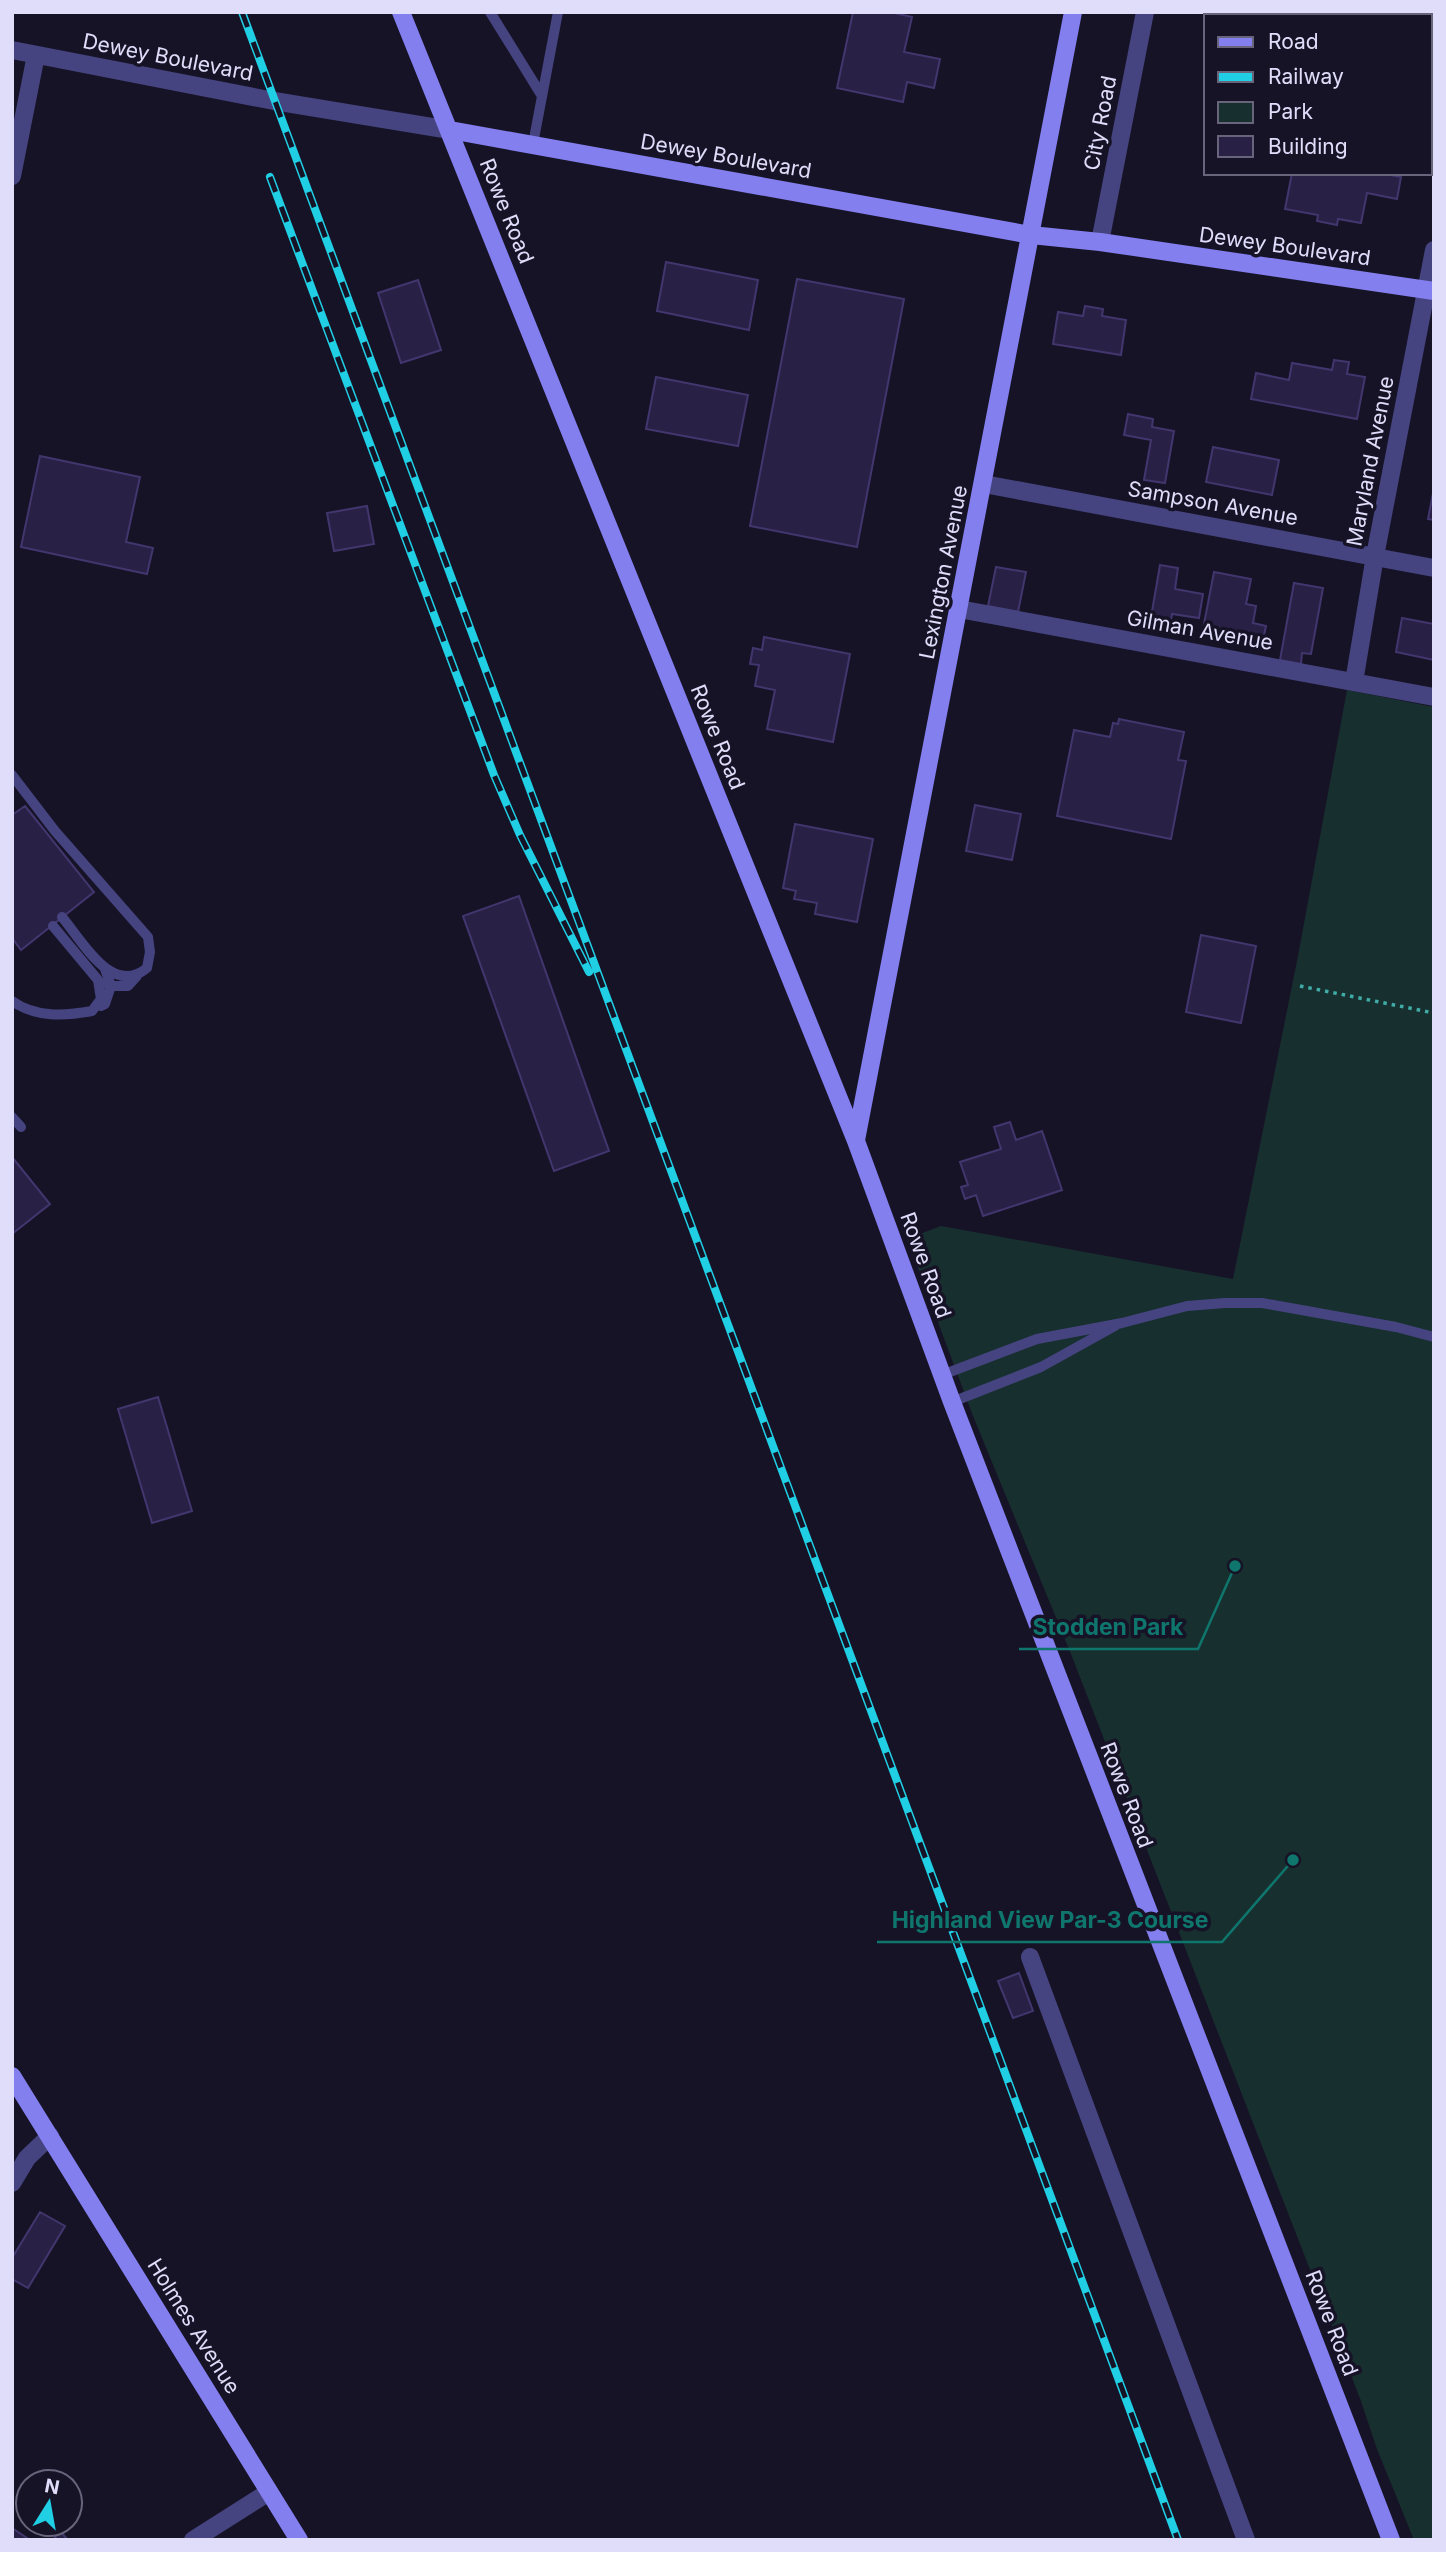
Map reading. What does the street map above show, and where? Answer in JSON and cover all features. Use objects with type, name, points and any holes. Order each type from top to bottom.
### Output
[{"type":"main road","name":"Rowe Road","points":[[401,12],[856,1141],[952,1402],[1391,2540]]},
{"type":"main road","name":"Lexington Avenue","points":[[856,1141],[1073,12]]},
{"type":"main road","name":"Dewey Boulevard","points":[[450,130],[1031,234],[1430,291]]},
{"type":"main road","name":"Holmes Avenue","points":[[12,2076],[299,2540]]},
{"type":"street","name":"City Road","points":[[1100,242],[1145,12]]},
{"type":"street","name":"Dewey Boulevard","points":[[12,50],[274,101],[450,130]]},
{"type":"street","points":[[12,176],[36,55]]},
{"type":"street","name":"Maryland Avenue","points":[[1354,682],[1375,556],[1430,291],[1434,250]]},
{"type":"street","name":"Sampson Avenue","points":[[984,484],[1434,568]]},
{"type":"street","name":"Gilman Avenue","points":[[959,609],[1434,697]]},
{"type":"street","points":[[1030,1957],[1246,2540]]},
{"type":"street","points":[[12,2183],[27,2158],[50,2136]]},
{"type":"street","points":[[193,2540],[269,2492]]},
{"type":"lane","points":[[490,12],[542,96]]},
{"type":"lane","points":[[533,144],[558,12]]},
{"type":"lane","points":[[12,775],[55,831],[148,937],[150,952],[147,968],[128,986],[111,986],[98,980],[53,926]]},
{"type":"lane","points":[[12,1001],[47,1015],[92,1011],[105,1004],[111,986],[105,969],[62,917]]},
{"type":"lane","points":[[105,969],[118,976],[137,976]]},
{"type":"lane","points":[[92,1011],[101,999],[98,980]]},
{"type":"lane","points":[[12,1116],[21,1128]]},
{"type":"lane","points":[[942,1375],[1037,1339],[1187,1306],[1262,1303],[1396,1327],[1434,1337]]},
{"type":"lane","points":[[952,1402],[1041,1367],[1087,1344],[1122,1322]]},
{"type":"path","points":[[1300,986],[1434,1013]]},
{"type":"green space","points":[[1347,690],[1434,707],[1434,2540],[1414,2540],[1377,2449],[1361,2401],[1071,1654],[973,1416],[907,1239],[941,1226],[1233,1279],[1298,956]]},
{"type":"building","points":[[853,12],[890,12],[912,17],[904,52],[940,59],[934,88],[907,82],[903,102],[837,88]]},
{"type":"building","points":[[1292,175],[1401,177],[1397,199],[1367,193],[1361,223],[1338,219],[1337,225],[1317,221],[1318,215],[1285,209]]},
{"type":"building","points":[[666,262],[758,280],[749,330],[657,311]]},
{"type":"building","points":[[797,279],[904,299],[857,547],[750,526]]},
{"type":"building","points":[[418,280],[441,350],[401,363],[378,293]]},
{"type":"building","points":[[1085,306],[1103,309],[1102,316],[1126,320],[1121,355],[1053,344],[1058,312],[1083,316]]},
{"type":"building","points":[[1334,360],[1349,362],[1347,374],[1365,377],[1357,419],[1251,399],[1256,373],[1289,380],[1292,363],[1332,370]]},
{"type":"building","points":[[656,377],[748,395],[738,446],[646,429]]},
{"type":"building","points":[[1128,414],[1153,419],[1152,427],[1174,431],[1165,483],[1144,480],[1151,440],[1124,435]]},
{"type":"building","points":[[1213,447],[1279,460],[1272,495],[1206,482]]},
{"type":"building","points":[[40,456],[140,477],[126,542],[153,548],[147,574],[21,547]]},
{"type":"building","points":[[1434,488],[1434,520],[1428,519]]},
{"type":"building","points":[[367,506],[374,544],[334,551],[327,513]]},
{"type":"building","points":[[1160,565],[1178,568],[1175,589],[1203,594],[1199,618],[1172,614],[1170,627],[1150,623]]},
{"type":"building","points":[[996,567],[1026,572],[1018,612],[988,606]]},
{"type":"building","points":[[1214,572],[1251,579],[1246,604],[1256,606],[1253,623],[1266,626],[1262,645],[1202,634]]},
{"type":"building","points":[[1294,583],[1323,588],[1311,654],[1302,653],[1301,664],[1280,660]]},
{"type":"building","points":[[1402,618],[1434,624],[1434,660],[1396,652]]},
{"type":"building","points":[[764,637],[850,654],[833,742],[767,729],[775,690],[755,686],[759,665],[750,664],[753,648],[762,650]]},
{"type":"building","points":[[1119,719],[1184,732],[1178,760],[1186,761],[1171,839],[1057,816],[1074,730],[1110,737],[1113,723],[1118,724]]},
{"type":"building","points":[[975,805],[1021,814],[1012,860],[966,851]]},
{"type":"building","points":[[25,806],[94,892],[21,950],[12,938],[12,815]]},
{"type":"building","points":[[795,824],[873,839],[857,922],[815,914],[817,903],[794,899],[796,891],[783,888]]},
{"type":"building","points":[[519,896],[609,1151],[554,1171],[463,916]]},
{"type":"building","points":[[1201,935],[1256,946],[1241,1023],[1186,1012]]},
{"type":"building","points":[[1010,1122],[1016,1140],[1042,1131],[1062,1190],[983,1216],[976,1195],[965,1199],[961,1187],[968,1185],[960,1162],[1001,1149],[994,1127]]},
{"type":"building","points":[[12,1157],[50,1204],[12,1234]]},
{"type":"building","points":[[158,1397],[192,1511],[152,1523],[118,1409]]},
{"type":"building","points":[[1019,1973],[1033,2011],[1013,2018],[998,1981]]},
{"type":"building","points":[[40,2212],[65,2226],[28,2288],[12,2279],[12,2258]]},
{"type":"building","points":[[12,2528],[14,2538],[30,2540],[12,2540]]},
{"type":"railway","points":[[242,12],[1178,2540]]},
{"type":"railway","points":[[270,177],[494,775],[520,835],[589,972]]},
{"type":"place","name":"Stodden Park","points":[[1235,1566]]},
{"type":"place","name":"Highland View Par-3 Course","points":[[1293,1860]]}]
